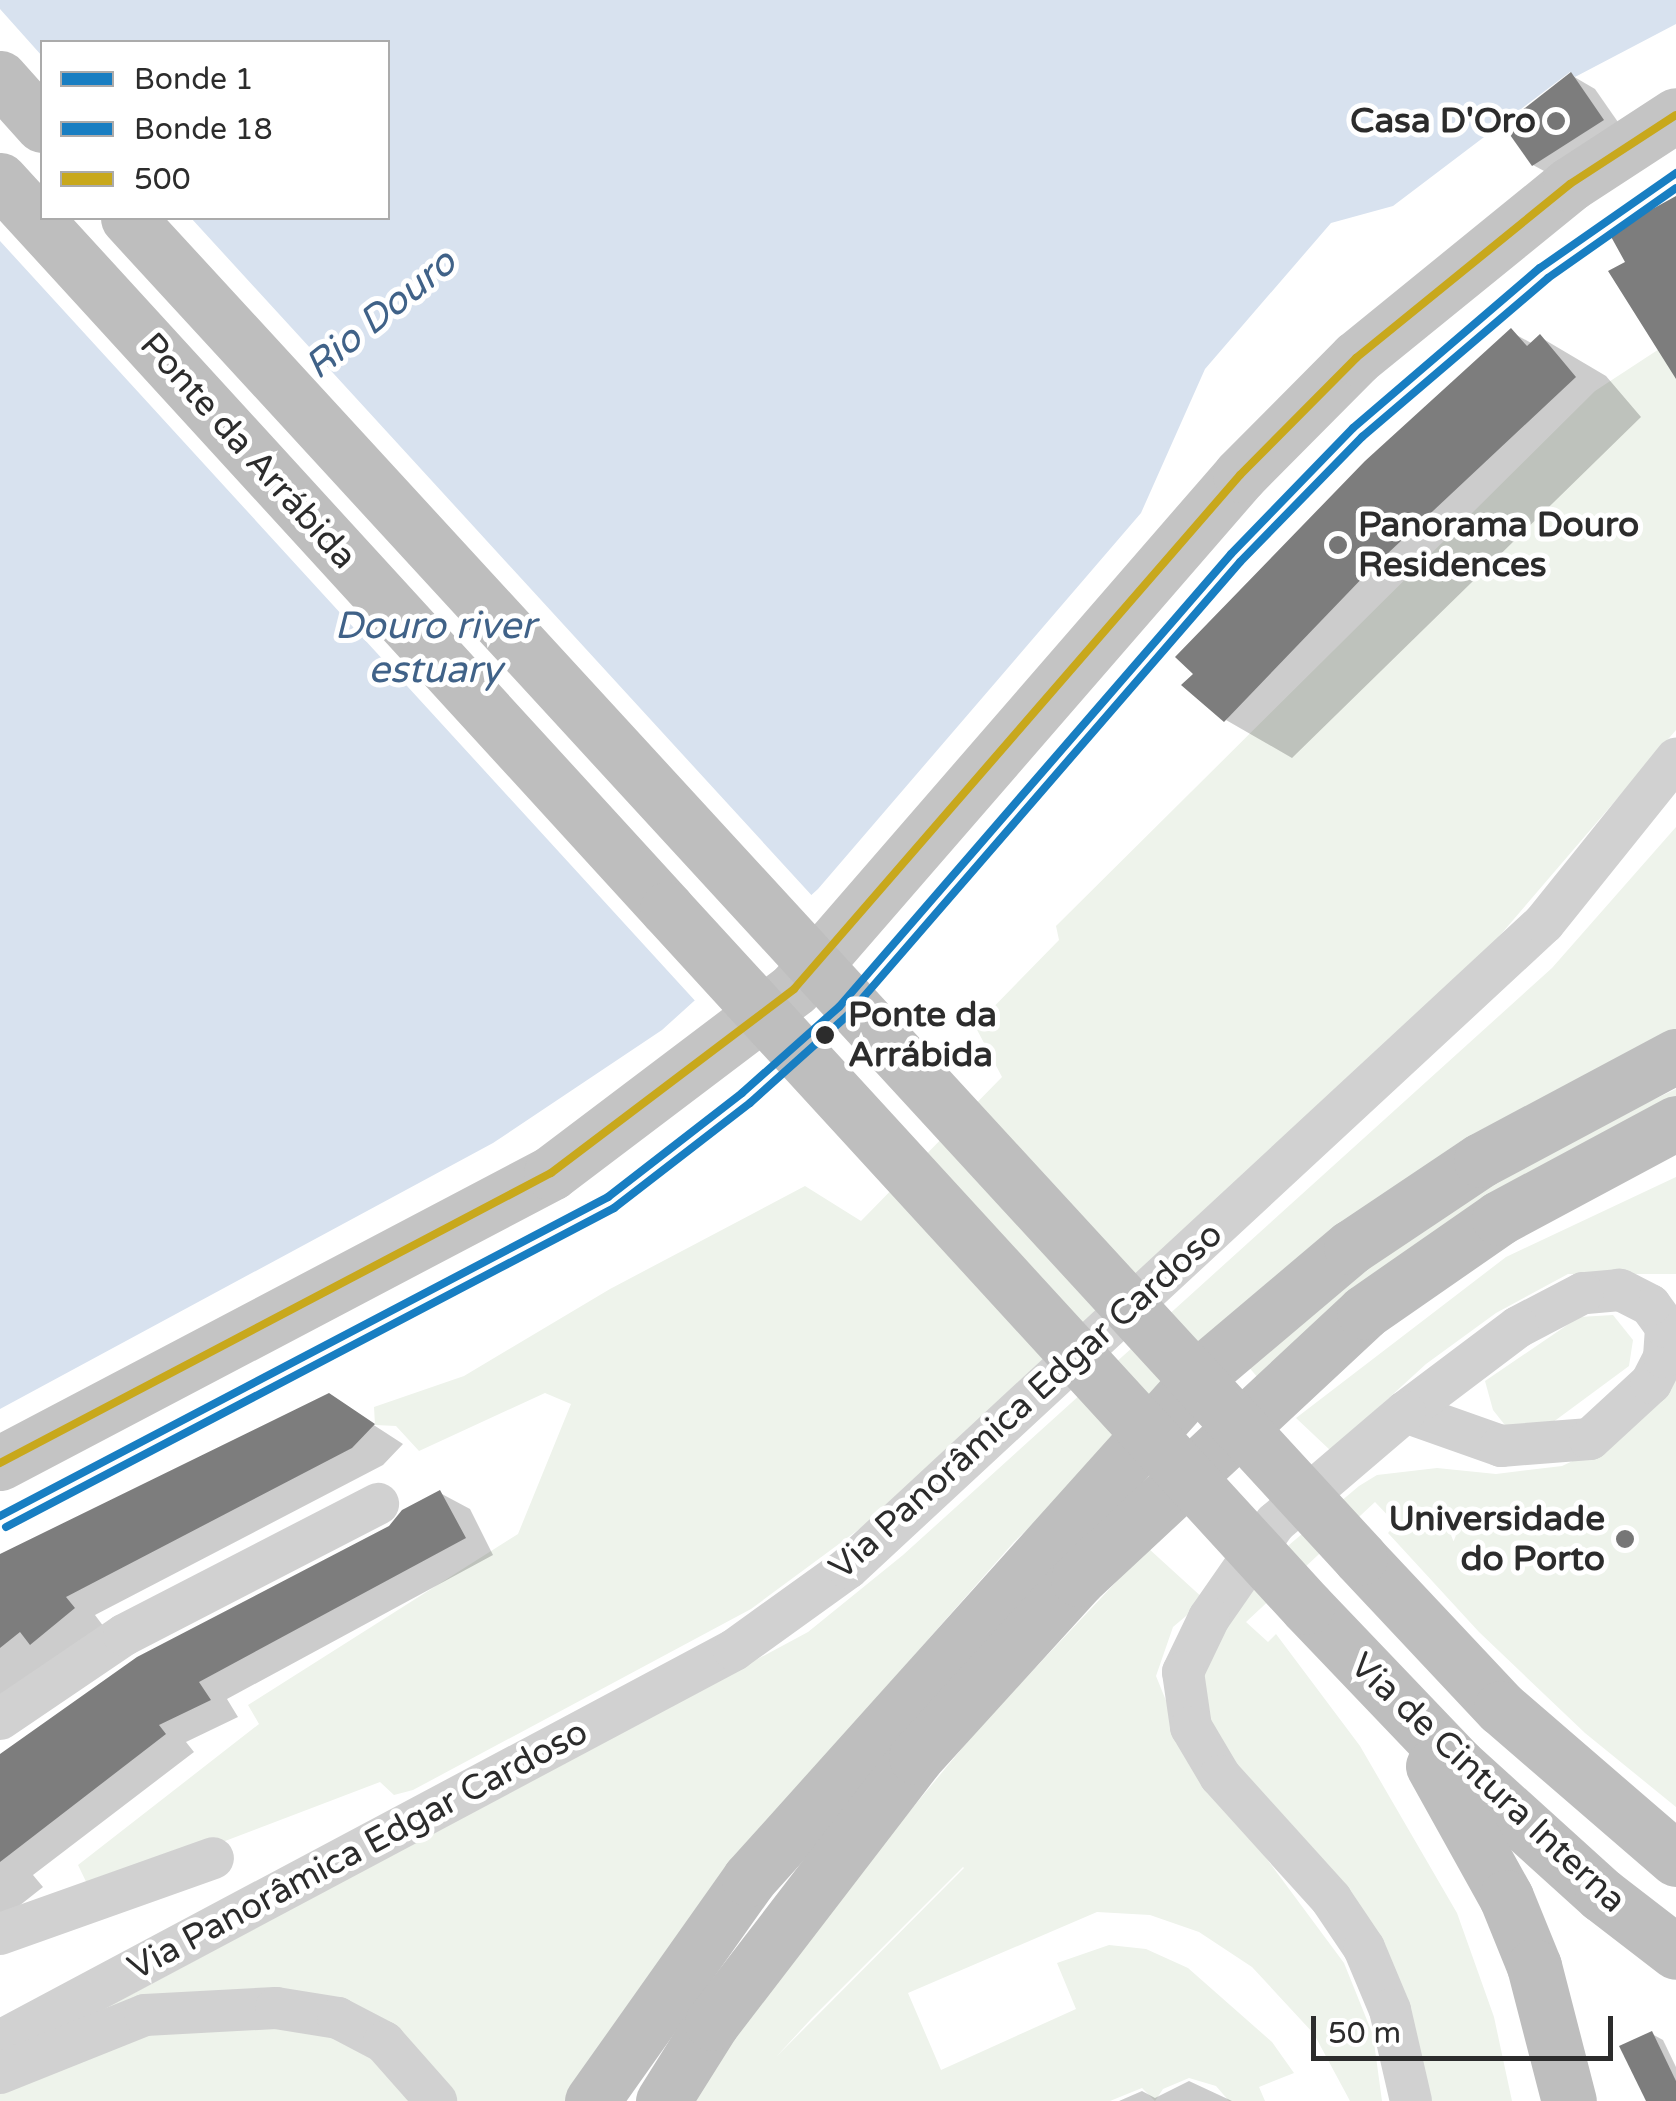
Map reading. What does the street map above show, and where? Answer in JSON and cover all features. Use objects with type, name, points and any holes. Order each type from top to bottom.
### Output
[{"type":"highway","points":[[0,78],[40,122]]},
{"type":"highway","name":"Ponte da Arrábida","points":[[0,180],[1307,1607]]},
{"type":"highway","name":"Ponte da Arrábida","points":[[130,220],[1360,1558]]},
{"type":"highway","points":[[592,2101],[750,1878],[1210,1366],[1350,1247],[1464,1171],[1676,1056]]},
{"type":"highway","points":[[663,2101],[712,2023],[916,1757],[1078,1579],[1364,1312],[1499,1218],[1676,1123]]},
{"type":"highway","name":"Via de Cintura Interna","points":[[1360,1558],[1501,1708],[1676,1859]]},
{"type":"highway","name":"Via de Cintura Interna","points":[[1307,1607],[1375,1682],[1535,1837],[1676,1952]]},
{"type":"highway","points":[[1375,1682],[1466,1819],[1506,1897],[1554,2030],[1569,2101]]},
{"type":"main road","points":[[0,1463],[552,1173],[794,988],[1240,475],[1356,358],[1555,195],[1676,115]]},
{"type":"street","name":"Via Panorâmica Edgar Cardoso","points":[[0,2040],[734,1650],[848,1568],[1544,922],[1676,759]]},
{"type":"street","points":[[1405,1412],[1501,1446],[1590,1439],[1651,1383],[1664,1356],[1666,1327],[1650,1305],[1620,1290],[1583,1292],[1518,1328],[1405,1412],[1275,1523],[1193,1645],[1182,1699],[1220,1776],[1331,1899],[1364,1948],[1390,2010],[1412,2101]]},
{"type":"street","points":[[0,1719],[124,1635],[378,1504]]},
{"type":"street","points":[[0,1934],[213,1858]]},
{"type":"street","points":[[0,2073],[145,2015],[276,2008],[338,2018],[384,2042],[436,2101]]},
{"type":"shaded area","points":[[1676,338],[1676,730],[1472,968],[862,1527],[751,1609],[413,1790],[394,1795],[380,1782],[91,1892],[78,1865],[259,1724],[248,1705],[518,1534],[571,1404],[545,1393],[419,1451],[396,1426],[375,1425],[374,1407],[464,1376],[610,1289],[805,1186],[861,1221],[1002,1077],[975,1026],[1059,940],[1056,926],[1595,391]]},
{"type":"shaded area","points":[[1676,827],[1676,1029],[1483,1129],[1254,1311],[1014,1542],[822,1760],[573,2101],[0,2101],[0,2072],[22,2053],[808,1632],[903,1555],[1552,968]]},
{"type":"shaded area","points":[[1676,1089],[1676,1110],[1259,1379],[1247,1365],[1426,1223],[1545,1151]]},
{"type":"shaded area","points":[[1676,1177],[1676,1274],[1568,1274],[1496,1313],[1426,1364],[1331,1451],[1296,1418],[1506,1257]]},
{"type":"shaded area","points":[[1613,1315],[1633,1340],[1629,1366],[1541,1431],[1508,1429],[1493,1410],[1485,1381],[1579,1317]]},
{"type":"shaded area","points":[[1676,1351],[1676,1807],[1585,1733],[1479,1632],[1388,1533],[1396,1524],[1375,1502],[1246,1622],[1268,1642],[1276,1634],[1360,1746],[1457,1913],[1494,2017],[1512,2101],[1429,2101],[1198,1700],[1203,1647],[1289,1545],[1359,1486],[1377,1475],[1437,1468],[1496,1474],[1562,1466],[1611,1443]]},
{"type":"shaded area","points":[[1148,1548],[1205,1600],[1173,1627],[1156,1676],[1186,1750],[1344,1963],[1373,2035],[1382,2101],[1350,2101],[1314,2034],[1252,1967],[1199,1932],[1150,1915],[1097,1912],[908,1993],[941,2070],[1076,2009],[1057,1963],[1109,1945],[1146,1949],[1188,1968],[1272,2042],[1294,2073],[1259,2087],[1265,2101],[1229,2101],[1216,2086],[1189,2078],[1163,2089],[1155,2101],[1142,2088],[1110,2101],[688,2101],[860,1871],[979,1728]],"holes":[[[964,1868],[776,2057],[811,2019]]]},
{"type":"water","name":"Douro river estuary","points":[[0,0],[1676,0],[1676,24],[1575,77],[1570,72],[1393,206],[1331,223],[1205,369],[1141,513],[818,889],[662,1030],[493,1143],[0,1409]]},
{"type":"pier","points":[[0,9],[40,54],[40,220],[193,220],[815,899],[698,1004],[0,241]]},
{"type":"building","name":"Casa D'Oro","points":[[1571,72],[1604,120],[1532,166],[1503,125]]},
{"type":"building","points":[[1676,196],[1676,379],[1608,271],[1625,262],[1609,233]]},
{"type":"building","name":"Panorama Douro Residences","points":[[1511,328],[1527,346],[1540,334],[1576,377],[1370,570],[1224,722],[1181,685],[1193,674],[1175,657],[1365,461]]},
{"type":"building","points":[[329,1393],[375,1424],[352,1448],[66,1597],[75,1608],[30,1645],[20,1632],[0,1648],[0,1554]]},
{"type":"building","points":[[440,1490],[466,1538],[199,1682],[211,1700],[159,1725],[166,1734],[0,1862],[0,1754],[137,1657],[389,1526],[402,1510]]},
{"type":"building","points":[[1652,2031],[1676,2081],[1676,2101],[1646,2101],[1619,2046]]},
{"type":"tram line","name":"1","points":[[0,1516],[608,1197],[742,1093],[839,1007],[1231,554],[1353,428],[1540,268],[1676,173]]},
{"type":"tram line","name":"18","points":[[6,1527],[614,1208],[750,1103],[848,1015],[1240,562],[1362,437],[1548,278],[1676,188]]},
{"type":"transit line","name":"500","points":[[0,1463],[551,1173],[794,989],[1240,475],[1356,358],[1570,184],[1676,115]]},
{"type":"place","name":"Casa D'Oro","points":[[1556,121]]},
{"type":"place","name":"Panorama Douro Residences","points":[[1338,545]]},
{"type":"place","name":"Ponte da Arrábida","points":[[825,1035]]},
{"type":"place","name":"Universidade do Porto","points":[[1625,1539]]},
{"type":"water label","name":"Rio Douro","points":[[381,315]]}]
